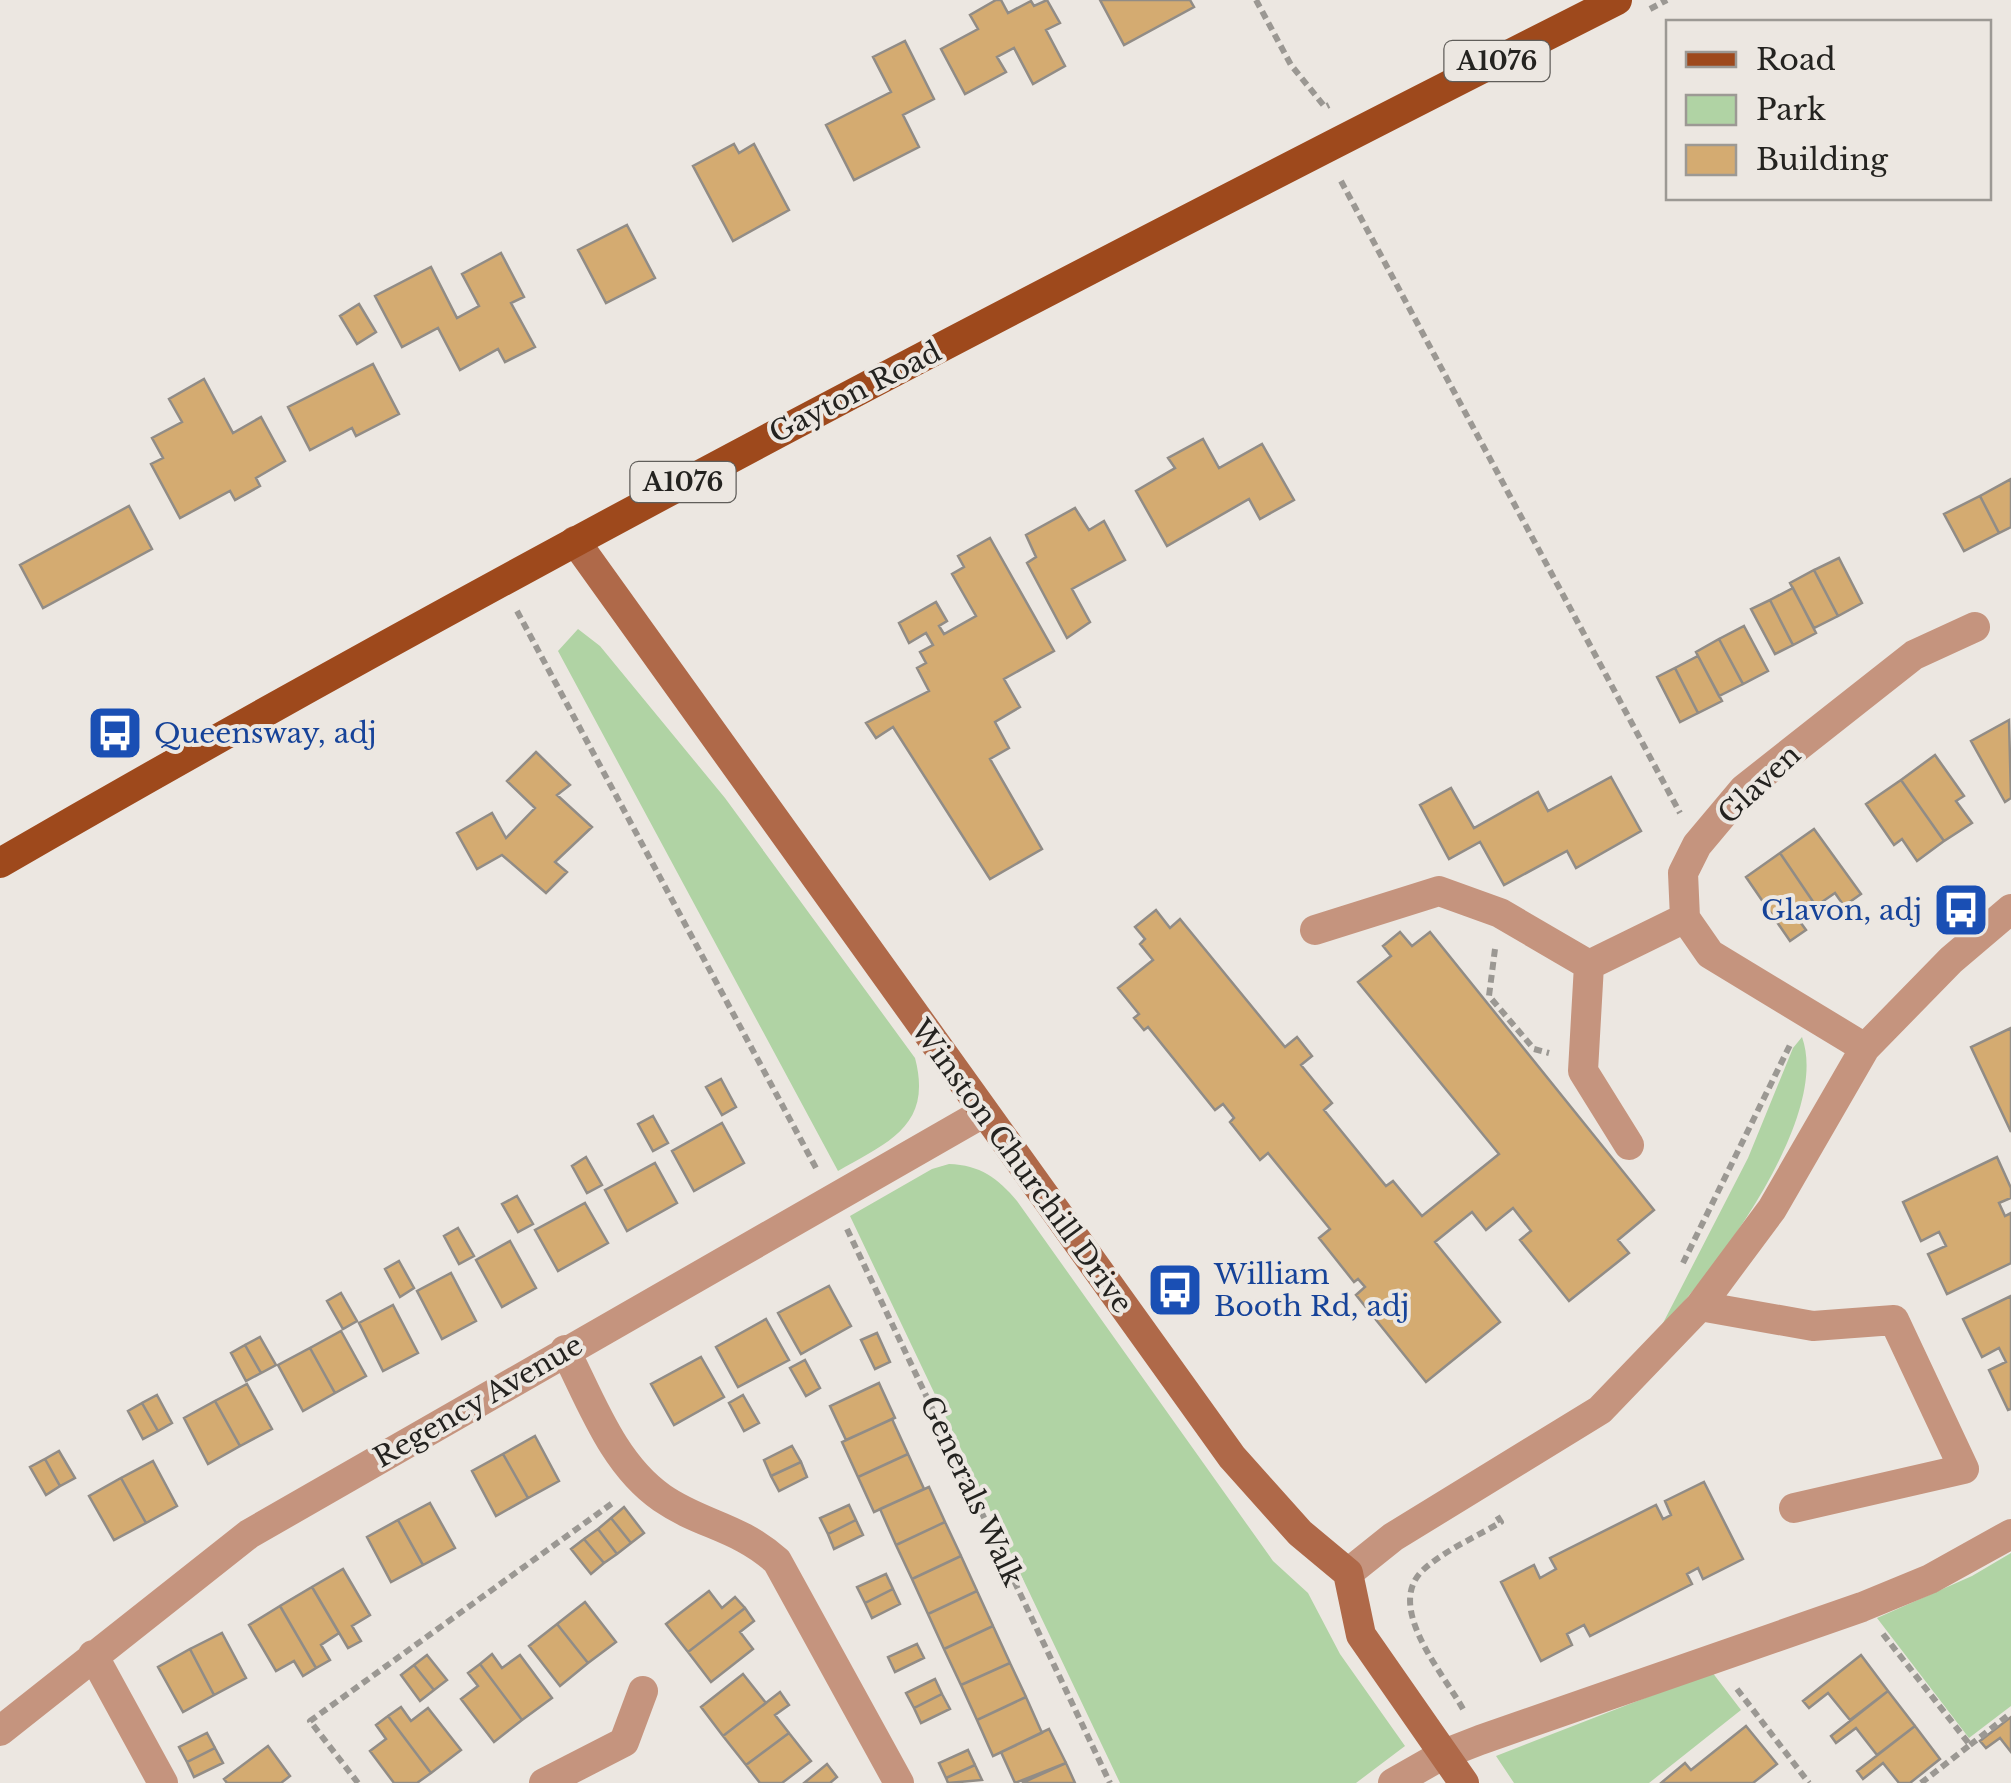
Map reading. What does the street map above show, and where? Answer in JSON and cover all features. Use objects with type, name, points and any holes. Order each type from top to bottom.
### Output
[{"type":"main road","name":"Gayton Road","points":[[0,863],[313,682],[575,541],[1617,0]]},
{"type":"street","name":"Winston Churchill Drive","points":[[575,541],[1232,1456],[1300,1533],[1348,1572]]},
{"type":"street","name":"Glaven","points":[[1685,918],[1683,873],[1696,845],[1744,789],[1914,656],[1975,627]]},
{"type":"street","points":[[1315,930],[1439,891],[1500,913],[1589,965]]},
{"type":"street","points":[[1464,1783],[1361,1635],[1348,1572],[1393,1538],[1600,1410],[1700,1306],[1772,1209],[1865,1048],[1951,960],[2011,910]]},
{"type":"street","points":[[1589,965],[1685,918],[1710,954],[1865,1048]]},
{"type":"street","points":[[1589,965],[1583,1071],[1629,1145]]},
{"type":"street","name":"Regency Avenue","points":[[0,1730],[249,1534],[983,1113]]},
{"type":"street","points":[[1700,1306],[1813,1326],[1894,1320],[1964,1469],[1794,1508]]},
{"type":"street","points":[[564,1350],[620,1456],[642,1482],[695,1516],[745,1534],[777,1561],[899,1783]]},
{"type":"street","points":[[1393,1783],[1444,1754],[1712,1656],[1862,1607],[1930,1579],[2011,1534]]},
{"type":"street","points":[[93,1655],[163,1783]]},
{"type":"street","points":[[544,1783],[624,1742],[643,1690]]},
{"type":"path","points":[[1256,0],[1291,65],[1325,106]]},
{"type":"path","points":[[1334,168],[1696,845]]},
{"type":"path","name":"Generals Walk","points":[[502,582],[833,1200],[1110,1783]]},
{"type":"path","points":[[1500,913],[1490,996],[1534,1050],[1584,1061]]},
{"type":"path","points":[[358,1783],[310,1721],[642,1482]]},
{"type":"path","points":[[1862,1607],[1970,1745]]},
{"type":"path","points":[[1712,1656],[1809,1783]]},
{"type":"path","points":[[1921,1783],[2011,1714]]},
{"type":"green space","points":[[578,629],[600,646],[725,798],[915,1058],[919,1081],[912,1116],[889,1140],[838,1171],[558,651]]},
{"type":"green space","points":[[1802,1037],[1806,1070],[1800,1108],[1784,1149],[1737,1232],[1661,1327],[1748,1158],[1793,1048]]},
{"type":"green space","points":[[949,1164],[988,1174],[1017,1201],[1273,1561],[1308,1593],[1340,1654],[1405,1746],[1356,1783],[1120,1783],[850,1216],[932,1169]]},
{"type":"green space","points":[[2011,1553],[2011,1706],[1969,1738],[1877,1618],[1972,1576]]},
{"type":"green space","points":[[1712,1672],[1741,1710],[1649,1783],[1514,1783],[1496,1756]]},
{"type":"building","points":[[1001,0],[1008,13],[1031,1],[1034,6],[1047,0],[1060,23],[1046,30],[1065,66],[1033,84],[1014,48],[997,57],[1006,72],[965,94],[941,49],[978,29],[970,15]]},
{"type":"building","points":[[1100,0],[1190,0],[1194,7],[1124,45]]},
{"type":"building","points":[[905,41],[934,99],[903,115],[919,147],[854,180],[826,125],[891,92],[873,57]]},
{"type":"building","points":[[734,144],[739,153],[754,144],[789,210],[733,241],[693,166]]},
{"type":"building","points":[[627,225],[655,278],[606,303],[578,250]]},
{"type":"building","points":[[501,253],[524,297],[511,303],[535,347],[505,362],[498,349],[460,370],[438,328],[402,347],[375,296],[431,267],[457,318],[479,306],[462,274]]},
{"type":"building","points":[[359,304],[376,332],[357,344],[340,316]]},
{"type":"building","points":[[373,364],[399,414],[356,436],[352,428],[310,450],[288,407]]},
{"type":"building","points":[[204,379],[233,433],[261,417],[285,461],[256,478],[260,486],[235,500],[230,491],[180,518],[151,464],[163,458],[152,438],[182,422],[169,399]]},
{"type":"building","points":[[1203,439],[1219,468],[1262,444],[1294,500],[1260,519],[1249,499],[1167,546],[1136,491],[1175,468],[1168,458]]},
{"type":"building","points":[[2011,479],[2011,527],[1999,533],[1980,496]]},
{"type":"building","points":[[1980,496],[1999,533],[1964,551],[1944,514]]},
{"type":"building","points":[[129,506],[152,549],[43,608],[20,565]]},
{"type":"building","points":[[1075,508],[1089,530],[1104,521],[1125,560],[1072,589],[1090,622],[1067,638],[1027,563],[1036,557],[1026,535]]},
{"type":"building","points":[[990,538],[1054,651],[1004,679],[1020,707],[995,722],[1009,748],[990,759],[1042,849],[990,879],[893,727],[876,738],[866,723],[929,691],[917,668],[926,663],[920,652],[933,645],[926,633],[909,643],[899,623],[936,602],[947,621],[939,626],[944,634],[976,616],[952,574],[964,567],[958,556]]},
{"type":"building","points":[[1839,558],[1862,603],[1838,616],[1814,570]]},
{"type":"building","points":[[1814,570],[1838,616],[1814,628],[1790,583]]},
{"type":"building","points":[[1793,588],[1816,633],[1793,645],[1770,600]]},
{"type":"building","points":[[1770,600],[1793,645],[1775,654],[1751,609]]},
{"type":"building","points":[[1744,626],[1768,671],[1743,684],[1719,639]]},
{"type":"building","points":[[1719,639],[1743,684],[1719,696],[1696,652]]},
{"type":"building","points":[[1698,656],[1722,701],[1698,713],[1675,668]]},
{"type":"building","points":[[1675,668],[1698,713],[1680,722],[1657,677]]},
{"type":"building","points":[[2009,720],[2011,798],[2005,802],[1971,741]]},
{"type":"building","points":[[536,752],[570,785],[557,795],[592,827],[555,862],[567,872],[546,893],[502,855],[477,869],[457,833],[492,813],[506,838],[535,808],[507,781]]},
{"type":"building","points":[[1935,755],[1964,796],[1956,801],[1972,823],[1944,841],[1901,780]]},
{"type":"building","points":[[1611,777],[1641,831],[1576,868],[1567,851],[1504,885],[1480,842],[1449,859],[1420,805],[1451,788],[1474,828],[1538,792],[1548,811]]},
{"type":"building","points":[[1901,780],[1944,841],[1917,861],[1902,839],[1894,845],[1866,804]]},
{"type":"building","points":[[1814,829],[1861,894],[1844,906],[1835,893],[1816,906],[1780,853]]},
{"type":"building","points":[[1780,853],[1816,906],[1798,919],[1806,930],[1790,941],[1746,877]]},
{"type":"building","points":[[1156,910],[1170,928],[1180,919],[1285,1047],[1297,1037],[1312,1056],[1301,1065],[1332,1103],[1324,1110],[1386,1186],[1393,1181],[1422,1216],[1499,1154],[1358,982],[1391,956],[1383,946],[1400,932],[1412,946],[1430,932],[1654,1210],[1618,1240],[1629,1253],[1569,1301],[1520,1240],[1531,1231],[1513,1208],[1486,1230],[1472,1212],[1435,1242],[1500,1322],[1426,1382],[1356,1295],[1365,1287],[1358,1279],[1354,1282],[1319,1238],[1330,1229],[1268,1153],[1260,1160],[1230,1122],[1234,1118],[1223,1104],[1215,1110],[1148,1027],[1144,1030],[1134,1018],[1139,1014],[1118,988],[1153,960],[1140,944],[1145,939],[1135,927]]},
{"type":"building","points":[[2011,1028],[2011,1132],[1971,1047]]},
{"type":"building","points":[[721,1079],[736,1107],[722,1115],[706,1087]]},
{"type":"building","points":[[653,1116],[668,1143],[653,1151],[638,1124]]},
{"type":"building","points":[[722,1123],[744,1163],[694,1191],[672,1151]]},
{"type":"building","points":[[586,1157],[602,1185],[587,1193],[572,1166]]},
{"type":"building","points":[[1997,1157],[2011,1188],[2011,1198],[1999,1203],[2005,1216],[2011,1213],[2011,1263],[1947,1294],[1928,1254],[1946,1246],[1939,1232],[1921,1241],[1903,1202]]},
{"type":"building","points":[[655,1163],[677,1203],[627,1231],[605,1190]]},
{"type":"building","points":[[517,1196],[533,1224],[518,1232],[502,1204]]},
{"type":"building","points":[[585,1203],[608,1243],[558,1271],[535,1230]]},
{"type":"building","points":[[458,1228],[474,1256],[459,1264],[444,1236]]},
{"type":"building","points":[[510,1241],[536,1288],[502,1307],[476,1260]]},
{"type":"building","points":[[399,1261],[414,1288],[400,1297],[385,1269]]},
{"type":"building","points":[[451,1273],[476,1321],[442,1339],[417,1291]]},
{"type":"building","points":[[829,1286],[851,1326],[801,1354],[778,1313]]},
{"type":"building","points":[[341,1293],[357,1321],[343,1329],[327,1301]]},
{"type":"building","points":[[2011,1296],[2008,1410],[1989,1370],[2006,1362],[1999,1348],[1982,1357],[1963,1319]]},
{"type":"building","points":[[393,1305],[418,1353],[383,1371],[359,1323]]},
{"type":"building","points":[[766,1319],[789,1360],[738,1387],[716,1347]]},
{"type":"building","points":[[341,1331],[366,1376],[335,1393],[310,1348]]},
{"type":"building","points":[[877,1333],[890,1362],[875,1369],[861,1340]]},
{"type":"building","points":[[260,1337],[276,1365],[261,1373],[245,1345]]},
{"type":"building","points":[[245,1345],[261,1373],[246,1381],[231,1353]]},
{"type":"building","points":[[310,1348],[335,1393],[303,1411],[278,1365]]},
{"type":"building","points":[[701,1357],[724,1397],[674,1425],[651,1384]]},
{"type":"building","points":[[805,1360],[820,1388],[806,1396],[790,1368]]},
{"type":"building","points":[[879,1383],[895,1418],[846,1440],[830,1406]]},
{"type":"building","points":[[247,1384],[272,1429],[240,1446],[215,1401]]},
{"type":"building","points":[[157,1395],[172,1423],[158,1431],[142,1403]]},
{"type":"building","points":[[743,1395],[759,1423],[744,1431],[729,1403]]},
{"type":"building","points":[[215,1401],[240,1446],[208,1464],[184,1418]]},
{"type":"building","points":[[142,1403],[158,1431],[143,1439],[128,1411]]},
{"type":"building","points":[[892,1419],[908,1454],[858,1477],[842,1442]]},
{"type":"building","points":[[535,1436],[559,1481],[528,1498],[503,1454]]},
{"type":"building","points":[[792,1446],[801,1462],[771,1476],[764,1460]]},
{"type":"building","points":[[59,1451],[75,1478],[60,1486],[45,1459]]},
{"type":"building","points":[[503,1454],[528,1498],[496,1516],[472,1471]]},
{"type":"building","points":[[908,1454],[924,1489],[874,1512],[858,1477]]},
{"type":"building","points":[[45,1459],[60,1486],[46,1495],[30,1467]]},
{"type":"building","points":[[153,1461],[177,1506],[146,1523],[121,1478]]},
{"type":"building","points":[[801,1462],[807,1477],[779,1491],[771,1476]]},
{"type":"building","points":[[121,1478],[146,1523],[114,1540],[89,1496]]},
{"type":"building","points":[[1704,1482],[1743,1559],[1703,1579],[1698,1568],[1687,1574],[1692,1584],[1590,1636],[1584,1625],[1567,1634],[1572,1645],[1541,1661],[1501,1582],[1534,1565],[1540,1578],[1556,1569],[1550,1558],[1656,1505],[1663,1519],[1671,1515],[1665,1501]]},
{"type":"building","points":[[929,1487],[945,1522],[896,1545],[880,1509]]},
{"type":"building","points":[[430,1503],[455,1548],[423,1565],[398,1520]]},
{"type":"building","points":[[849,1505],[856,1520],[828,1534],[820,1518]]},
{"type":"building","points":[[624,1507],[644,1533],[631,1543],[611,1518]]},
{"type":"building","points":[[611,1518],[631,1543],[617,1554],[598,1529]]},
{"type":"building","points":[[398,1520],[423,1565],[391,1582],[367,1537]]},
{"type":"building","points":[[856,1520],[863,1535],[834,1549],[828,1534]]},
{"type":"building","points":[[945,1522],[961,1556],[912,1579],[896,1545]]},
{"type":"building","points":[[598,1529],[617,1554],[604,1563],[584,1539]]},
{"type":"building","points":[[584,1539],[604,1563],[591,1574],[571,1549]]},
{"type":"building","points":[[961,1556],[977,1591],[928,1614],[912,1579]]},
{"type":"building","points":[[343,1569],[370,1615],[352,1626],[361,1641],[348,1648],[312,1587]]},
{"type":"building","points":[[886,1574],[893,1589],[865,1603],[857,1587]]},
{"type":"building","points":[[312,1587],[339,1633],[321,1645],[330,1660],[316,1668],[280,1606]]},
{"type":"building","points":[[893,1589],[900,1604],[872,1618],[865,1603]]},
{"type":"building","points":[[709,1591],[722,1608],[735,1597],[745,1608],[688,1652],[666,1624]]},
{"type":"building","points":[[977,1591],[993,1626],[944,1649],[928,1614]]},
{"type":"building","points":[[585,1602],[616,1642],[588,1663],[557,1624]]},
{"type":"building","points":[[280,1606],[316,1668],[303,1676],[294,1661],[276,1671],[249,1625]]},
{"type":"building","points":[[745,1608],[754,1621],[740,1632],[753,1649],[711,1682],[688,1652]]},
{"type":"building","points":[[557,1624],[588,1663],[560,1686],[529,1646]]},
{"type":"building","points":[[993,1626],[1010,1663],[961,1685],[944,1649]]},
{"type":"building","points":[[222,1633],[246,1678],[214,1695],[190,1649]]},
{"type":"building","points":[[917,1644],[924,1658],[895,1672],[888,1657]]},
{"type":"building","points":[[190,1649],[214,1695],[183,1712],[158,1667]]},
{"type":"building","points":[[492,1654],[502,1668],[520,1655],[552,1698],[522,1720],[480,1664]]},
{"type":"building","points":[[427,1655],[447,1680],[434,1690],[414,1665]]},
{"type":"building","points":[[1861,1655],[1888,1691],[1850,1720],[1828,1693],[1809,1708],[1803,1701]]},
{"type":"building","points":[[1010,1663],[1026,1697],[977,1720],[961,1685]]},
{"type":"building","points":[[480,1664],[522,1720],[494,1742],[461,1699],[478,1686],[468,1673]]},
{"type":"building","points":[[414,1665],[434,1690],[420,1701],[401,1675]]},
{"type":"building","points":[[743,1674],[766,1703],[723,1736],[701,1707]]},
{"type":"building","points":[[935,1679],[942,1694],[914,1708],[906,1693]]},
{"type":"building","points":[[1888,1691],[1915,1726],[1877,1755],[1856,1728],[1836,1743],[1831,1736]]},
{"type":"building","points":[[780,1692],[789,1705],[775,1715],[789,1733],[746,1765],[723,1736]]},
{"type":"building","points":[[942,1694],[950,1709],[921,1723],[914,1708]]},
{"type":"building","points":[[1026,1697],[1042,1733],[993,1756],[977,1720]]},
{"type":"building","points":[[401,1707],[411,1721],[428,1708],[461,1750],[431,1773],[388,1716]]},
{"type":"building","points":[[388,1716],[431,1773],[417,1783],[394,1783],[370,1751],[386,1739],[376,1725]]},
{"type":"building","points":[[2011,1717],[2011,1752],[2000,1738],[1986,1748],[1980,1741]]},
{"type":"building","points":[[1746,1726],[1777,1764],[1753,1783],[1661,1783],[1685,1763],[1691,1770]]},
{"type":"building","points":[[1915,1726],[1940,1759],[1910,1783],[1899,1783],[1883,1763],[1863,1779],[1857,1771]]},
{"type":"building","points":[[1049,1729],[1066,1763],[1015,1783],[1001,1752]]},
{"type":"building","points":[[207,1733],[215,1748],[187,1762],[179,1747]]},
{"type":"building","points":[[789,1733],[811,1761],[782,1783],[760,1783],[746,1765]]},
{"type":"building","points":[[268,1746],[290,1776],[281,1783],[227,1783],[224,1779]]},
{"type":"building","points":[[215,1748],[223,1763],[194,1777],[187,1762]]},
{"type":"building","points":[[968,1750],[975,1765],[946,1778],[939,1763]]},
{"type":"building","points":[[1066,1763],[1075,1783],[1022,1783]]},
{"type":"building","points":[[827,1764],[837,1777],[830,1783],[804,1783]]},
{"type":"building","points":[[975,1765],[982,1780],[948,1783],[946,1778]]},
{"type":"place","name":"Queensway, adj","points":[[115,733]]},
{"type":"place","name":"Glavon, adj","points":[[1961,910]]},
{"type":"place","name":"William Booth Rd, adj","points":[[1175,1290]]}]
